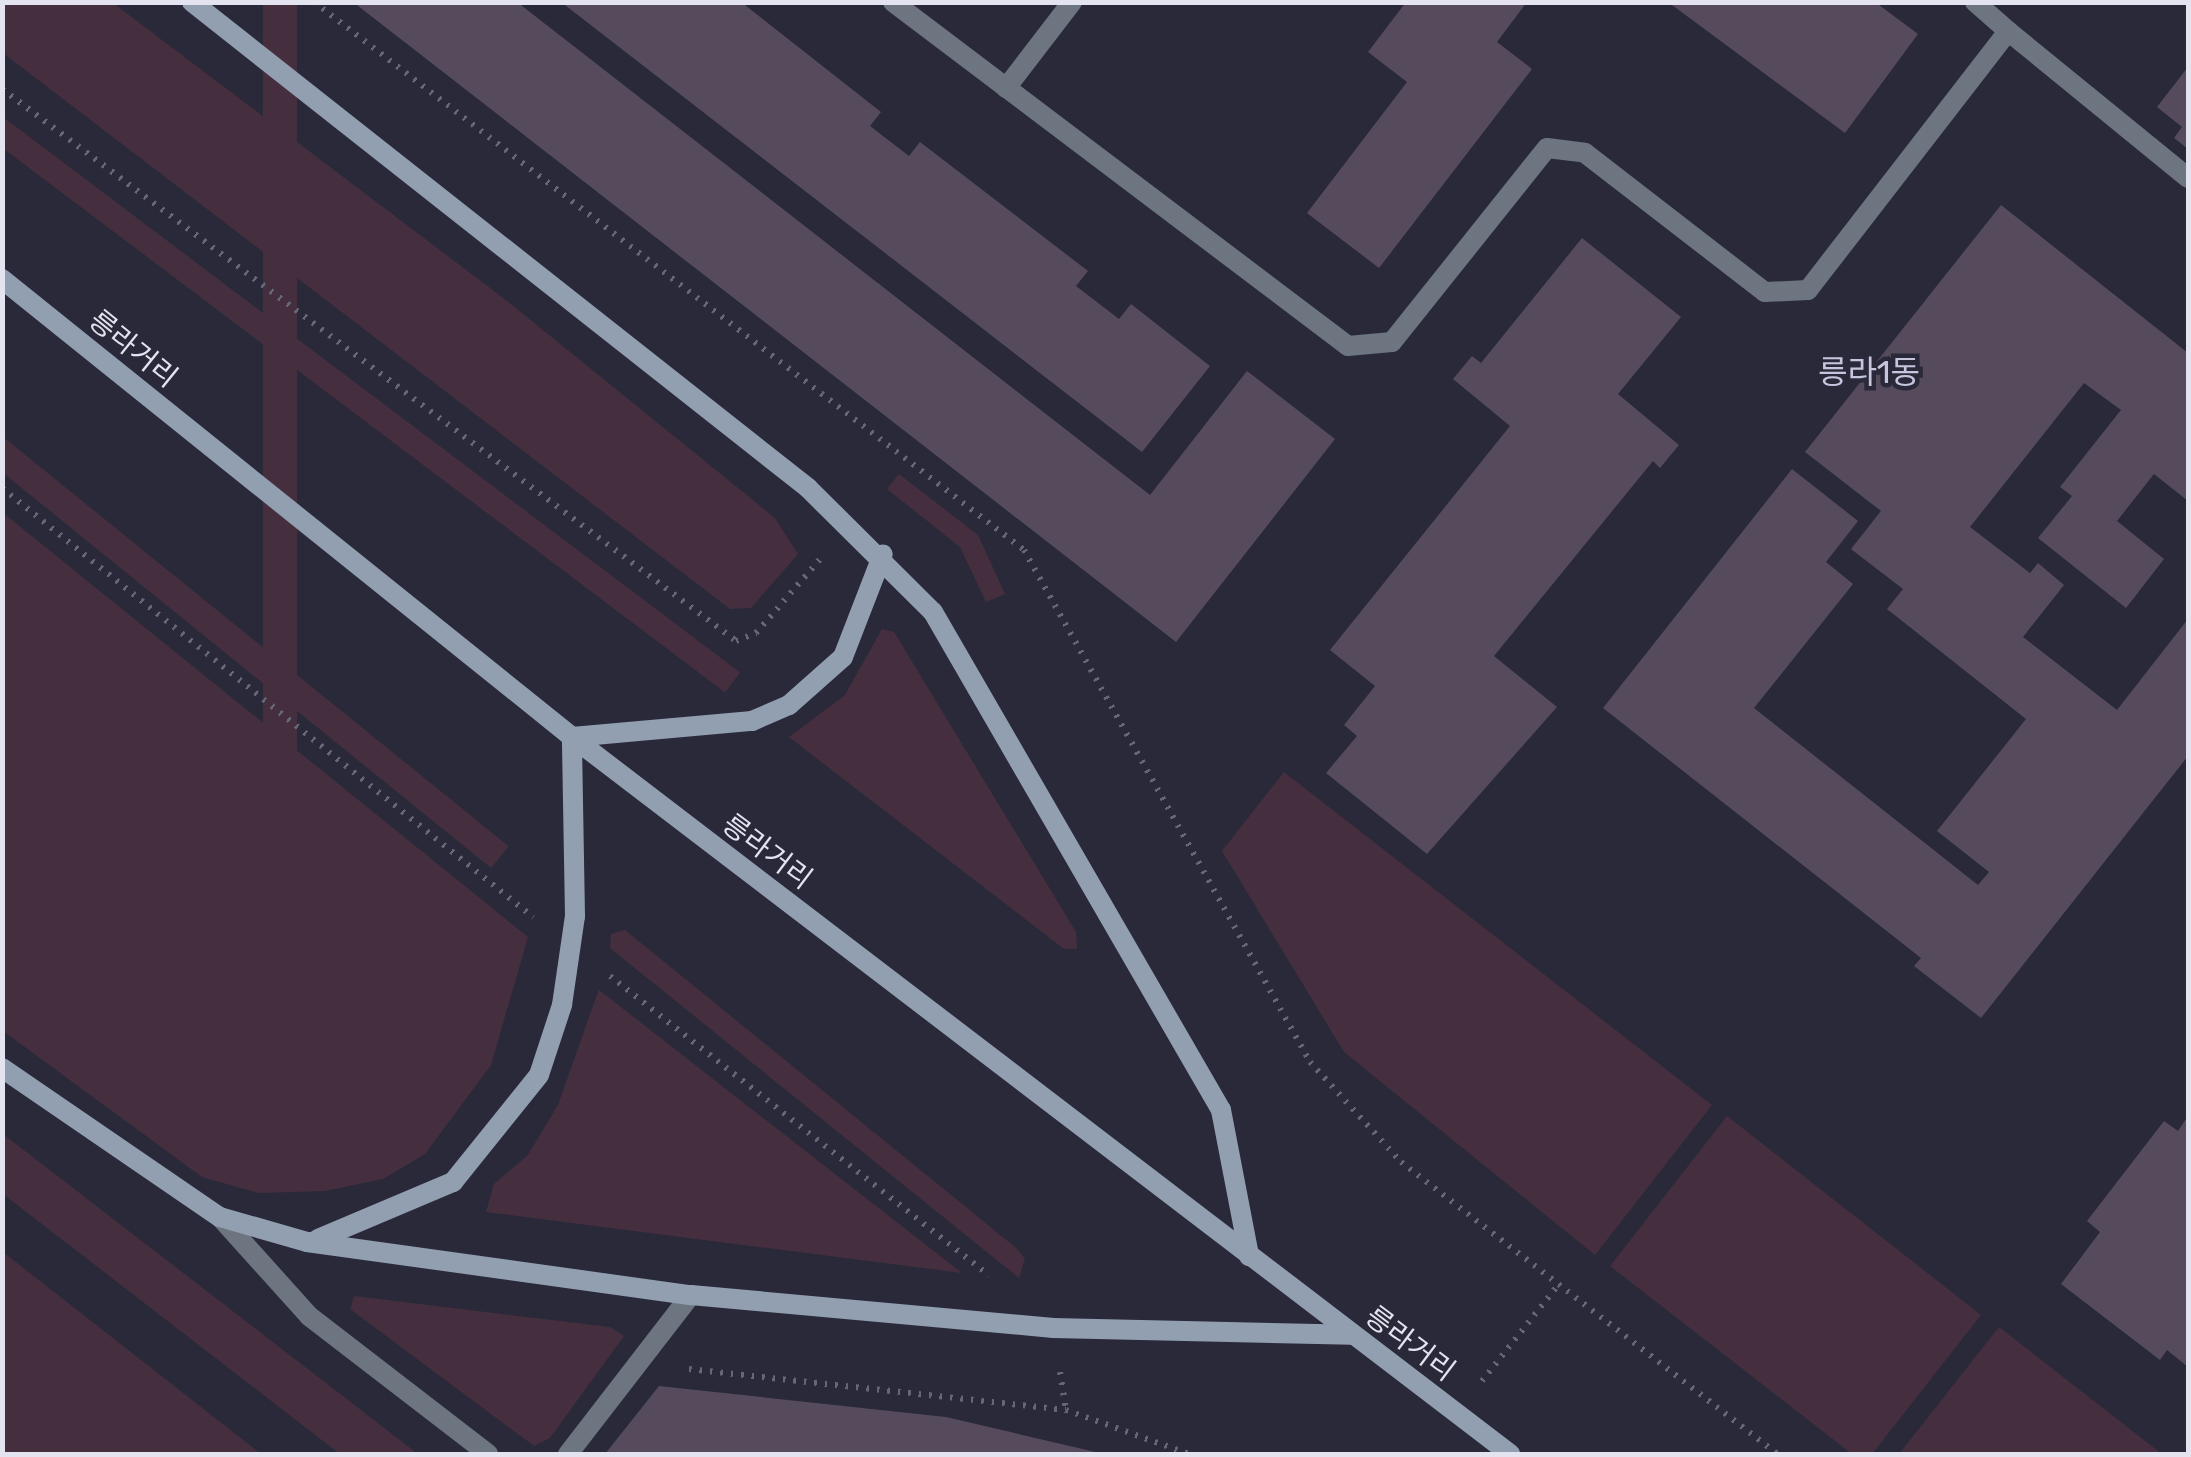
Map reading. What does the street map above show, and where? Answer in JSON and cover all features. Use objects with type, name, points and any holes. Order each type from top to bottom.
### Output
[{"type":"main road","points":[[192,2],[848,524],[884,554],[934,612],[1221,1110],[1249,1256]]},
{"type":"main road","name":"릉라거리","points":[[2,279],[572,737],[1510,1454]]},
{"type":"main road","points":[[307,1242],[366,1226],[452,1182],[539,1075],[562,1006],[575,916],[572,737],[752,721],[789,705],[843,657],[884,554]]},
{"type":"main road","points":[[2,1068],[220,1216],[307,1242],[691,1295],[1100,1332],[1352,1335]]},
{"type":"street","points":[[893,2],[1348,346],[1392,342],[1547,148],[1584,153],[1764,292],[1808,290],[2008,31]]},
{"type":"street","points":[[1006,88],[1072,2]]},
{"type":"street","points":[[1975,2],[2188,178]]},
{"type":"street","points":[[220,1216],[310,1316],[488,1454]]},
{"type":"street","points":[[568,1454],[691,1295]]},
{"type":"path","points":[[314,2],[1024,550],[1310,1062],[1402,1162],[1778,1454]]},
{"type":"path","points":[[2,89],[736,641],[786,604],[848,524]]},
{"type":"path","points":[[1457,1414],[1558,1284]]},
{"type":"path","points":[[638,1364],[1066,1410],[1189,1454]]},
{"type":"shaded area","points":[[2,3],[113,3],[502,297],[775,518],[798,554],[751,608],[730,609],[3,53]]},
{"type":"shaded area","points":[[263,3],[297,3],[297,760],[263,760]]},
{"type":"shaded area","points":[[3,117],[740,672],[725,692],[2,148]]},
{"type":"shaded area","points":[[2,436],[509,846],[491,868],[2,472]]},
{"type":"shaded area","points":[[899,474],[978,535],[1005,594],[986,602],[960,547],[887,489]]},
{"type":"shaded area","points":[[2,512],[528,937],[491,1065],[425,1154],[383,1179],[325,1191],[259,1193],[202,1177],[3,1031]]},
{"type":"shaded area","points":[[882,629],[894,632],[1076,932],[1077,949],[1064,949],[789,737],[845,695]]},
{"type":"shaded area","points":[[1284,772],[1712,1105],[1595,1255],[1344,1052],[1222,851]]},
{"type":"shaded area","points":[[625,930],[1015,1247],[1025,1258],[1019,1278],[610,948],[611,934]]},
{"type":"shaded area","points":[[599,989],[962,1273],[486,1212],[494,1184],[528,1155],[558,1105]]},
{"type":"shaded area","points":[[1727,1116],[1981,1315],[1872,1454],[1852,1454],[1610,1266]]},
{"type":"shaded area","points":[[3,1134],[418,1454],[340,1454],[3,1194]]},
{"type":"shaded area","points":[[3,1252],[261,1454],[3,1454]]},
{"type":"shaded area","points":[[354,1296],[610,1327],[624,1336],[550,1438],[534,1446],[350,1309]]},
{"type":"shaded area","points":[[1999,1327],[2162,1454],[1899,1454]]},
{"type":"building","points":[[353,2],[517,2],[1150,495],[1247,371],[1335,439],[1176,642]]},
{"type":"building","points":[[561,2],[741,2],[881,112],[870,126],[909,156],[920,142],[1088,271],[1076,286],[1119,319],[1131,304],[1210,366],[1142,452]]},
{"type":"building","points":[[1406,2],[1527,2],[1497,42],[1532,69],[1379,268],[1307,213],[1407,82],[1368,52]]},
{"type":"building","points":[[1668,2],[1875,2],[1918,34],[1845,133]]},
{"type":"building","points":[[2188,67],[2188,149],[2174,138],[2182,127],[2157,107]]},
{"type":"building","points":[[2001,205],[2188,353],[2188,501],[2154,474],[2117,521],[2164,559],[2126,608],[2038,538],[2072,496],[2060,487],[2121,410],[2084,383],[1970,527],[2030,573],[2038,563],[2064,585],[2023,637],[2117,710],[2188,619],[2188,756],[1981,1018],[1914,966],[1921,958],[1603,708],[1792,469],[1858,521],[1826,562],[1853,584],[1754,708],[1978,885],[1989,872],[1937,831],[2026,719],[1887,609],[1903,589],[1851,549],[1881,511],[1805,452]]},
{"type":"building","points":[[1582,238],[1681,317],[1618,394],[1679,445],[1660,468],[1653,461],[1494,656],[1557,707],[1427,854],[1326,773],[1357,736],[1344,725],[1375,686],[1330,650],[1510,426],[1453,379],[1472,356],[1481,363]]},
{"type":"building","points":[[2188,1116],[2188,1367],[2167,1350],[2160,1360],[2061,1284],[2100,1232],[2087,1221],[2164,1121],[2178,1131]]},
{"type":"building","points":[[659,1386],[946,1417],[1104,1454],[605,1454]]},
{"type":"district","name":"릉라1동","points":[[1869,372]]}]
